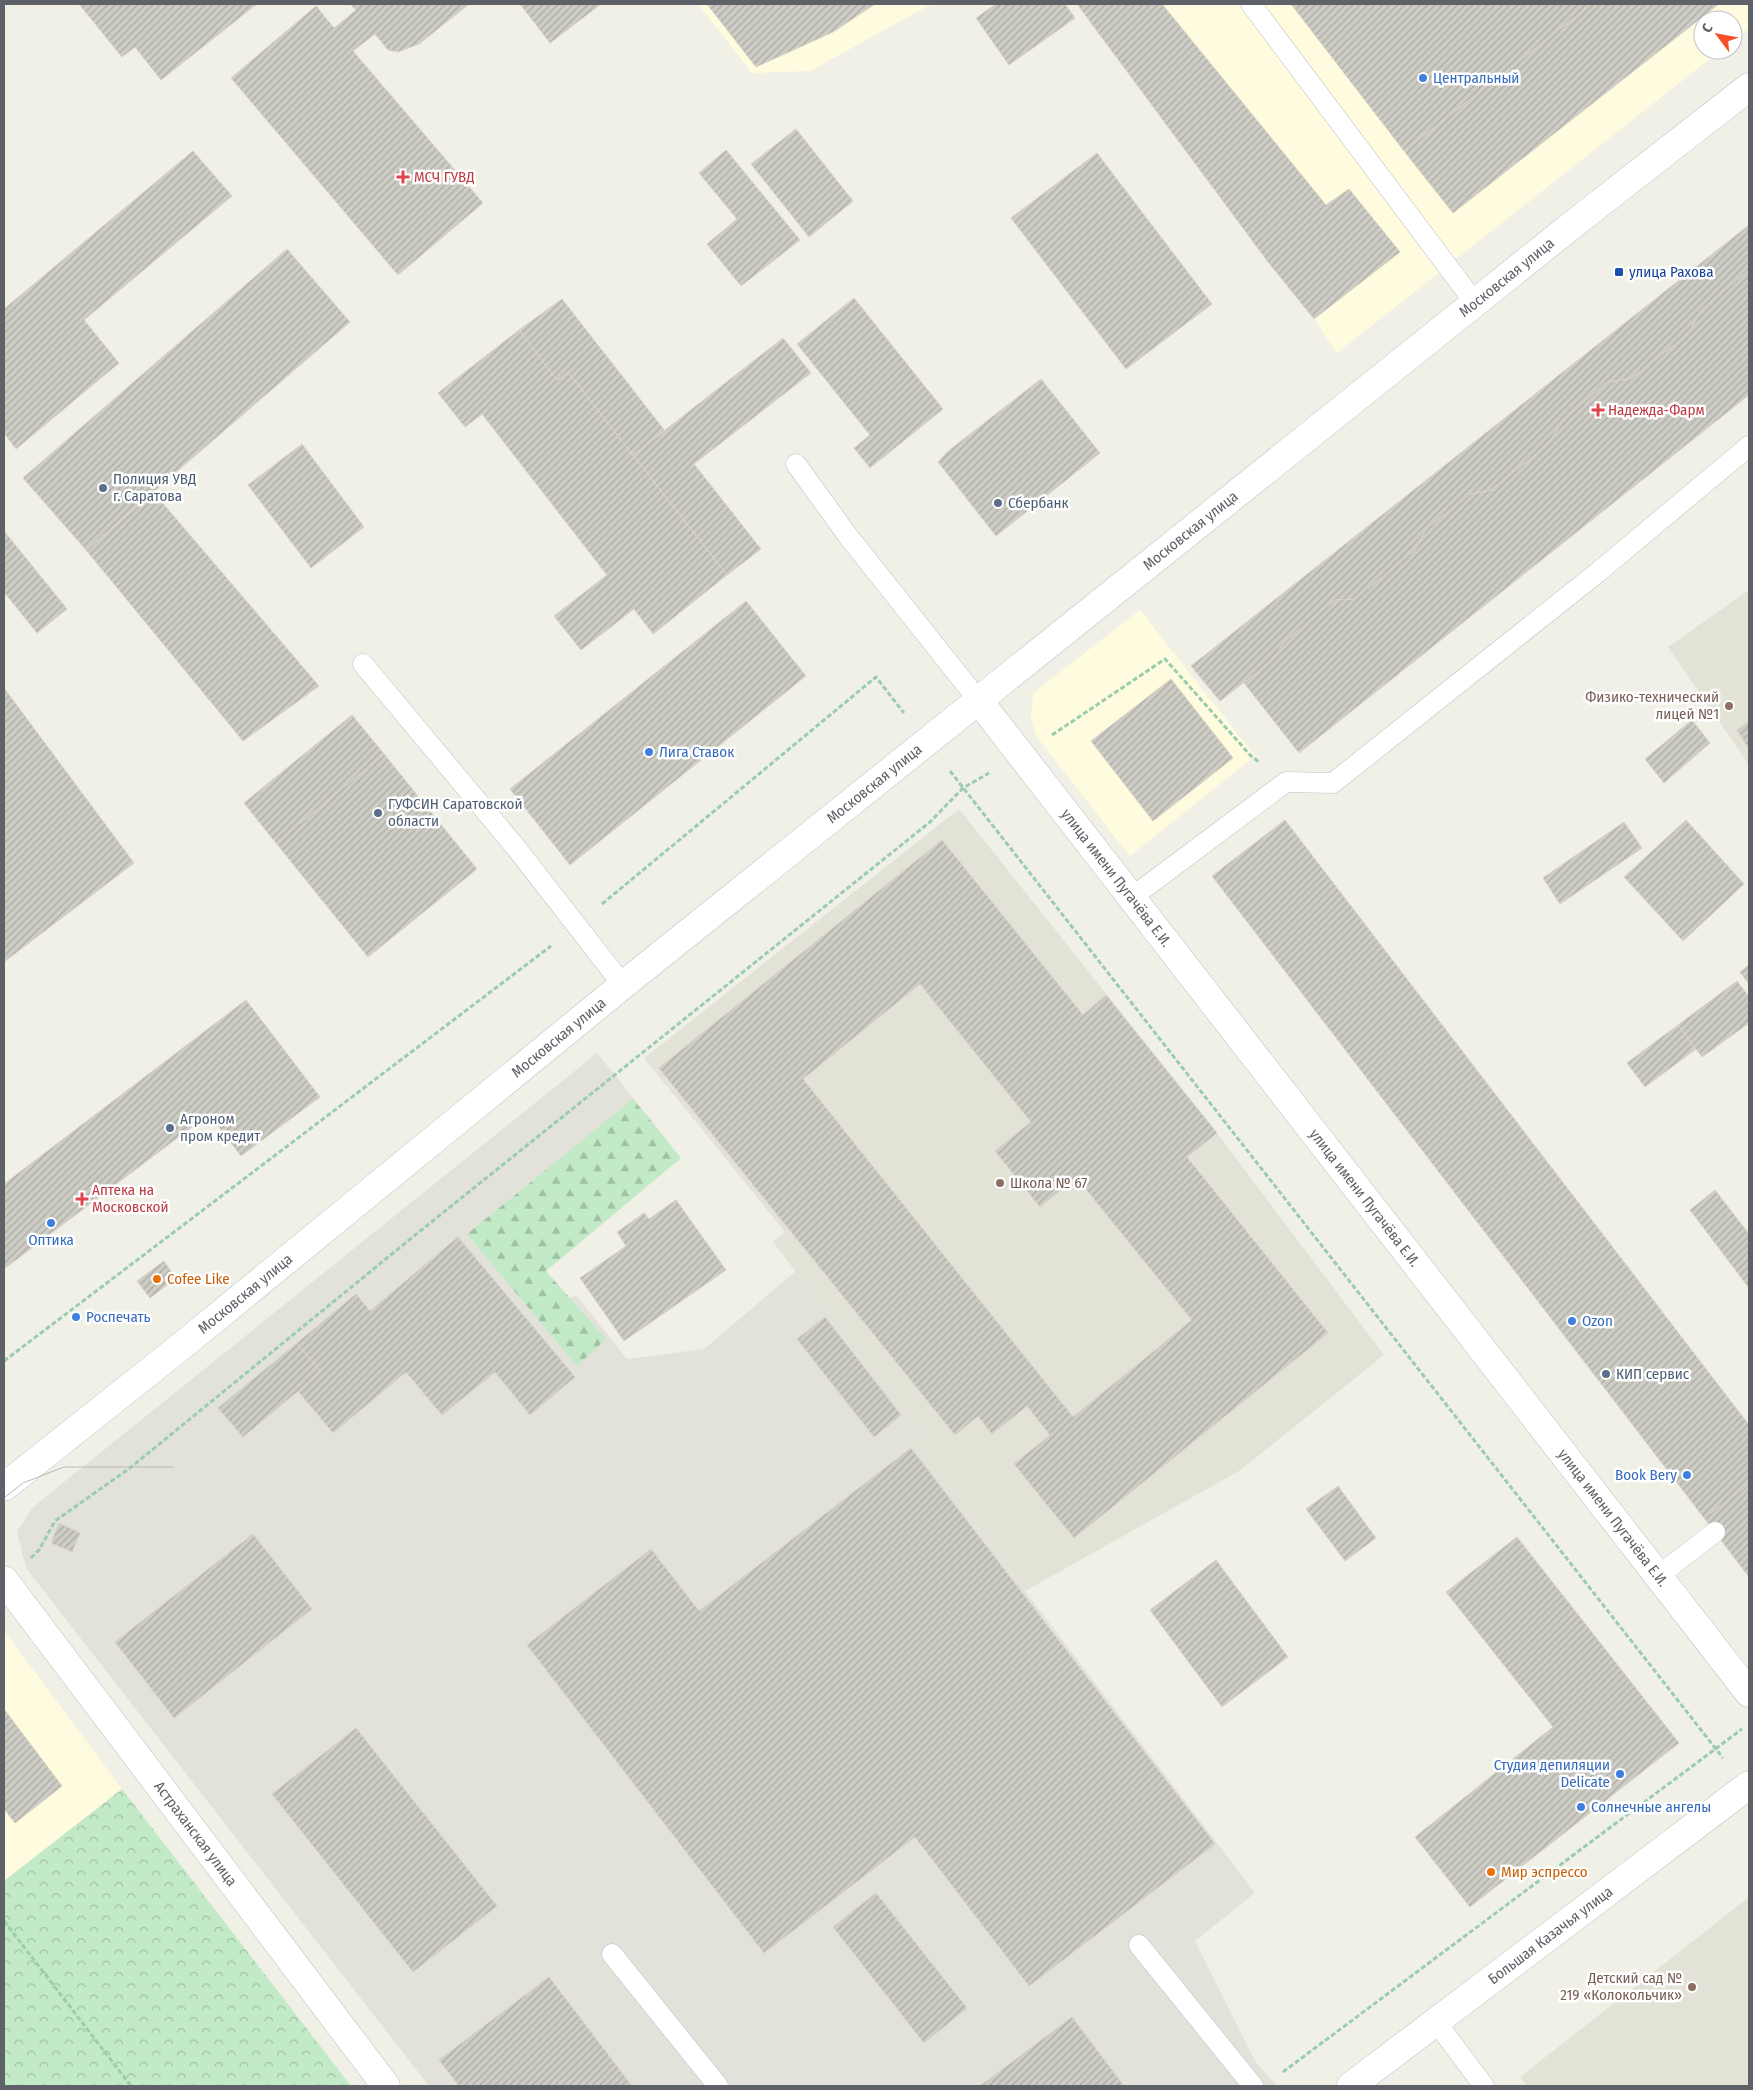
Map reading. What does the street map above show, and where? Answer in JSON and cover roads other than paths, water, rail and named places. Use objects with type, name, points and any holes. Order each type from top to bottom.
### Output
[{"type":"main road","name":"Московская улица","points":[[4,1487],[186,1343],[623,985],[1581,218],[1749,87]]},
{"type":"main road","name":"улица имени Пугачёва Е.И.","points":[[979,701],[1749,1693]]},
{"type":"main road","name":"Астраханская улица","points":[[4,1580],[386,2086]]},
{"type":"main road","name":"Большая Казачья улица","points":[[1351,2086],[1748,1786]]},
{"type":"lane","points":[[1251,4],[1475,304]]},
{"type":"lane","points":[[1131,898],[1286,782],[1333,783],[1597,573],[1749,446]]},
{"type":"lane","points":[[796,464],[848,536],[979,701]]},
{"type":"lane","points":[[363,664],[513,844],[623,985]]},
{"type":"lane","points":[[1658,1576],[1715,1532]]},
{"type":"lane","points":[[1139,1945],[1253,2086]]},
{"type":"lane","points":[[612,1954],[718,2086]]},
{"type":"lane","points":[[1436,2022],[1484,2086]]},
{"type":"tram line","points":[[4,1498],[23,1483],[64,1467],[173,1467]]},
{"type":"place","name":"Центральный","points":[[1423,78]]},
{"type":"place","name":"МСЧ ГУВД","points":[[403,177]]},
{"type":"place","name":"улица Рахова","points":[[1619,272]]},
{"type":"place","name":"Надежда-Фарм","points":[[1598,410]]},
{"type":"place","name":"Полиция УВД г. Саратова","points":[[103,488]]},
{"type":"place","name":"Сбербанк","points":[[998,503]]},
{"type":"place","name":"Физико-технический лицей №1","points":[[1729,706]]},
{"type":"place","name":"Лига Ставок","points":[[649,752]]},
{"type":"place","name":"ГУФСИН Саратовской области","points":[[378,813]]},
{"type":"place","name":"Агроном пром кредит","points":[[170,1128]]},
{"type":"place","name":"Школа № 67","points":[[1000,1183]]},
{"type":"place","name":"Аптека на Московской","points":[[82,1199]]},
{"type":"place","name":"Оптика","points":[[51,1223]]},
{"type":"place","name":"Cofee Like","points":[[157,1279]]},
{"type":"place","name":"Роспечать","points":[[76,1317]]},
{"type":"place","name":"Ozon","points":[[1572,1321]]},
{"type":"place","name":"КИП сервис","points":[[1606,1374]]},
{"type":"place","name":"Book Bery","points":[[1687,1475]]},
{"type":"place","name":"Студия депиляции Delicate","points":[[1620,1774]]},
{"type":"place","name":"Солнечные ангелы","points":[[1581,1807]]},
{"type":"place","name":"Мир эспрессо","points":[[1491,1872]]},
{"type":"place","name":"Детский сад № 219 «Колокольчик»","points":[[1692,1987]]}]
